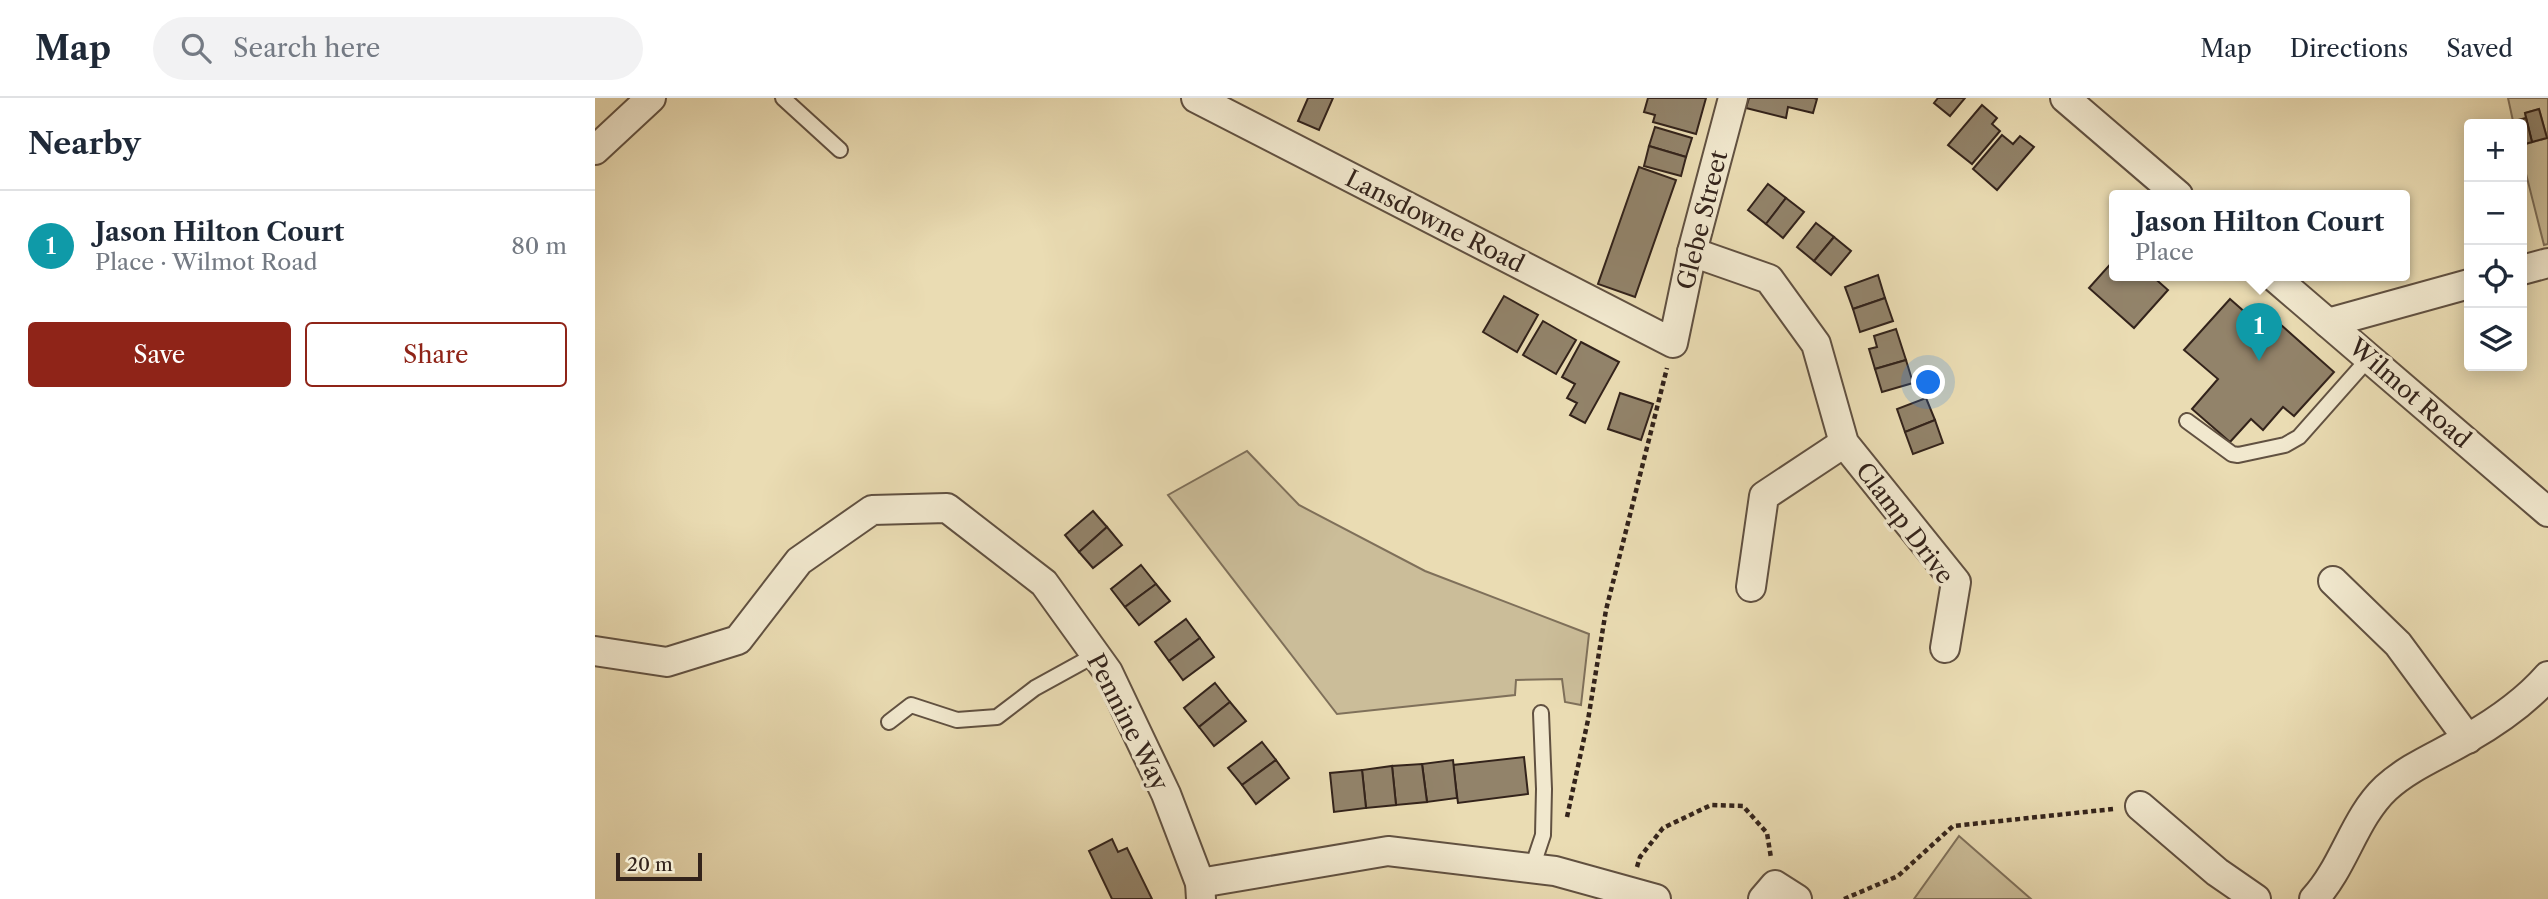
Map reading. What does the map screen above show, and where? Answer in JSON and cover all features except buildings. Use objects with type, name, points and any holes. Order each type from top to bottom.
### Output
[{"type":"street","points":[[595,150],[651,98]]},
{"type":"street","name":"Lansdowne Road","points":[[1196,98],[1673,343]]},
{"type":"street","name":"Glebe Street","points":[[1673,343],[1692,252],[1733,98]]},
{"type":"street","points":[[2065,98],[2172,190]]},
{"type":"street","name":"Clamp Drive","points":[[1692,252],[1769,279],[1816,344],[1844,443],[1956,582],[1945,648]]},
{"type":"street","points":[[2527,269],[2548,263]]},
{"type":"street","name":"Wilmot Road","points":[[2279,281],[2548,512]]},
{"type":"street","points":[[2328,323],[2464,286]]},
{"type":"street","name":"Clamp Drive","points":[[1751,587],[1764,496],[1844,443]]},
{"type":"street","name":"Pennine Way","points":[[595,651],[667,662],[738,640],[799,561],[872,510],[947,508],[1044,583],[1108,673],[1165,794],[1200,891]]},
{"type":"street","points":[[2333,581],[2398,644],[2468,738]]},
{"type":"street","points":[[2314,899],[2328,884],[2367,813],[2383,790],[2405,772],[2468,738],[2517,704],[2548,676]]},
{"type":"street","points":[[2140,806],[2217,872],[2256,899]]},
{"type":"street","points":[[1200,891],[1388,851],[1555,871],[1656,899]]},
{"type":"lane","points":[[783,98],[840,150]]},
{"type":"lane","points":[[2187,421],[2232,454],[2285,445],[2299,437],[2369,358]]},
{"type":"lane","points":[[889,722],[911,705],[957,720],[997,717],[1035,688],[1095,655]]},
{"type":"lane","points":[[1532,868],[1543,835],[1541,713]]},
{"type":"path","points":[[1566,821],[1588,720],[1606,610],[1673,343]]},
{"type":"path","points":[[1628,891],[1640,858],[1663,828],[1711,805],[1743,806],[1767,833],[1778,894]]},
{"type":"path","points":[[1844,899],[1898,876],[1953,826],[2140,806]]},
{"type":"shaded area","points":[[2508,98],[2548,98],[2548,244],[2544,245],[2527,178],[2527,144],[2547,138],[2539,109],[2525,113],[2526,118],[2513,119]]},
{"type":"shaded area","points":[[1247,451],[1299,505],[1425,571],[1589,634],[1581,705],[1565,702],[1562,679],[1516,680],[1515,695],[1337,714],[1168,495]]},
{"type":"shaded area","points":[[1959,836],[2031,899],[1914,899]]},
{"type":"place","name":"Jason Hilton Court","points":[[2259,361]]}]
